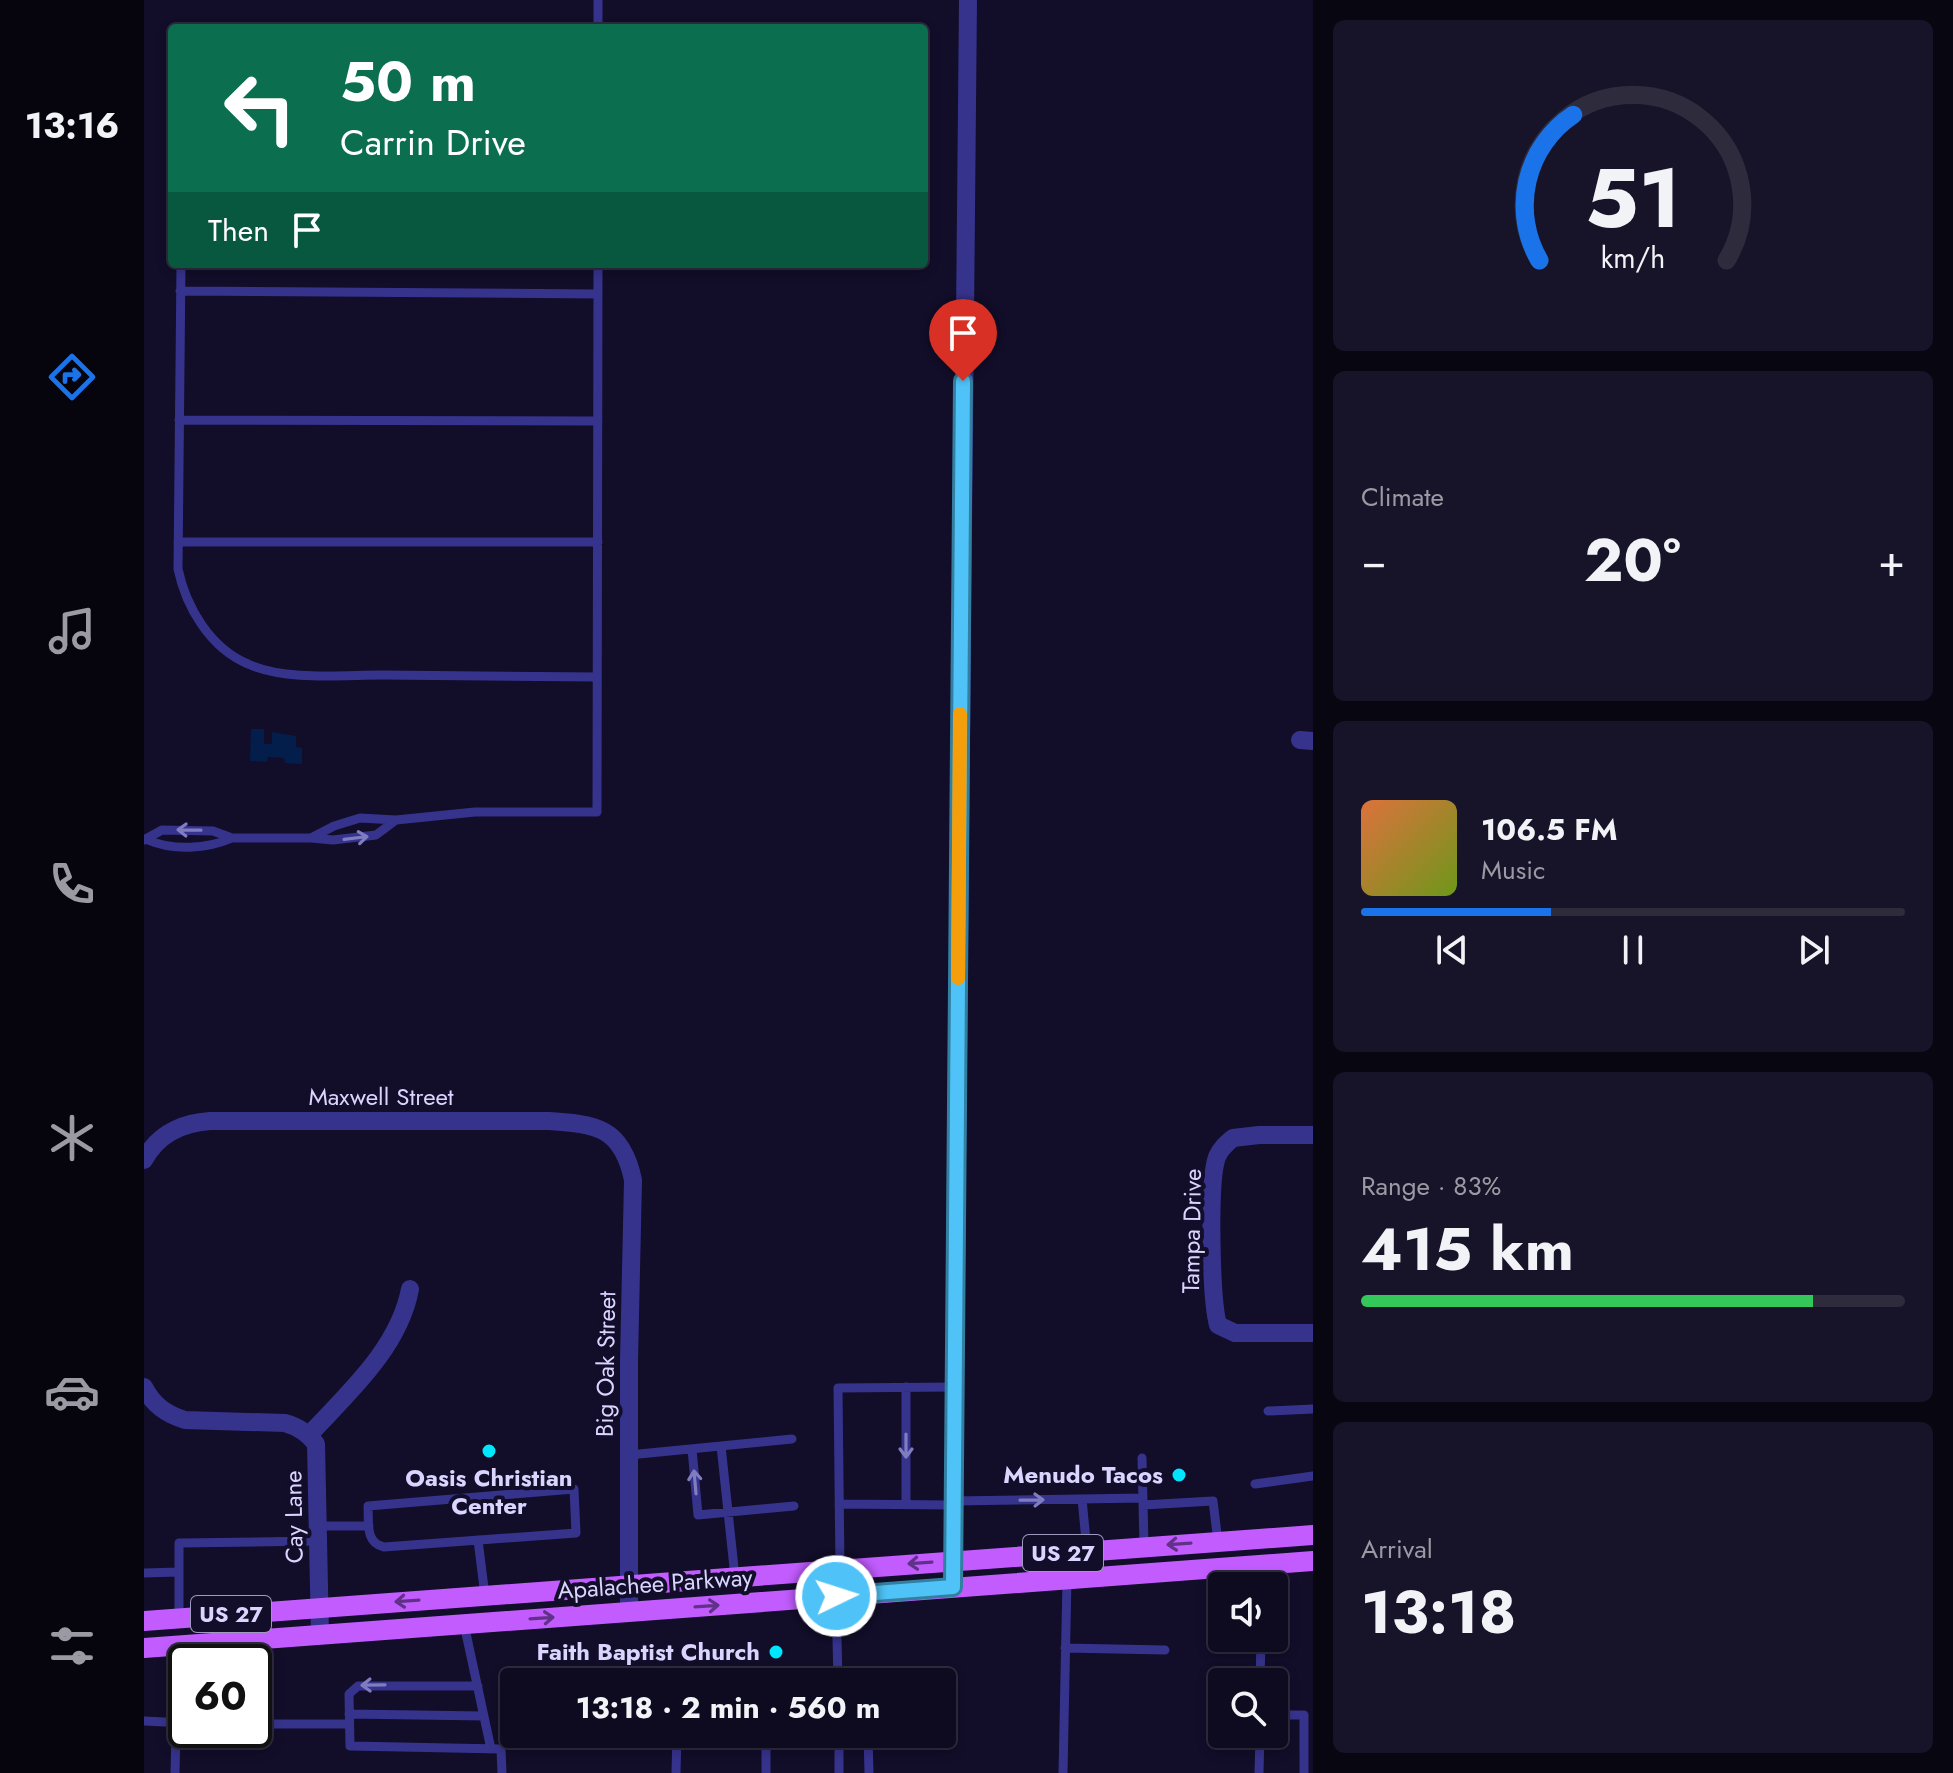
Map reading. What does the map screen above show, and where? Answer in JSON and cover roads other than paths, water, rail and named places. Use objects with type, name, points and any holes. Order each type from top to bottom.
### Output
[{"type":"main road","name":"Apalachee Parkway","points":[[144,1621],[1313,1535]]},
{"type":"main road","name":"Apalachee Parkway","points":[[1262,1572],[1313,1561]]},
{"type":"main road","name":"Apalachee Parkway","points":[[204,1644],[1067,1579],[1208,1574]]},
{"type":"main road","name":"Apalachee Parkway","points":[[144,1648],[168,1647]]},
{"type":"street","points":[[953,1587],[968,0]]},
{"type":"street","name":"Maxwell Street","points":[[144,1160],[162,1136],[179,1127],[210,1121],[549,1121],[588,1124],[602,1129]]},
{"type":"street","name":"Big Oak Street","points":[[602,1129],[616,1139],[627,1154],[633,1180],[629,1611]]},
{"type":"street","name":"Tampa Drive","points":[[1313,1135],[1233,1138],[1218,1155],[1213,1193],[1218,1325],[1235,1333],[1313,1333]]},
{"type":"street","name":"Cay Lane","points":[[320,1635],[316,1444],[309,1435],[398,1330],[410,1289]]},
{"type":"street","points":[[144,1387],[158,1408],[171,1416],[185,1420],[285,1423],[309,1435]]},
{"type":"lane","points":[[598,0],[598,24]]},
{"type":"lane","points":[[181,268],[178,569],[183,594],[214,639],[234,657],[250,665],[307,675],[597,677]]},
{"type":"lane","points":[[311,838],[334,826],[360,818],[396,820],[475,812],[597,812],[598,268]]},
{"type":"lane","points":[[180,291],[598,294]]},
{"type":"lane","points":[[179,420],[598,421]]},
{"type":"lane","points":[[178,542],[598,542]]},
{"type":"lane","points":[[146,840],[162,830],[213,831],[232,838],[333,840],[376,835],[396,820]]},
{"type":"lane","points":[[146,840],[162,846],[214,846],[232,838]]},
{"type":"lane","points":[[906,1387],[906,1504]]},
{"type":"lane","points":[[840,1569],[838,1388],[955,1387]]},
{"type":"lane","points":[[1268,1411],[1313,1409]]},
{"type":"lane","points":[[629,1455],[792,1439]]},
{"type":"lane","points":[[721,1446],[735,1577]]},
{"type":"lane","points":[[692,1449],[698,1515],[794,1506]]},
{"type":"lane","points":[[1142,1458],[1144,1547]]},
{"type":"lane","points":[[1255,1484],[1313,1476]]},
{"type":"lane","points":[[574,1489],[576,1533],[478,1540],[376,1545],[369,1538],[368,1506],[574,1489]]},
{"type":"lane","points":[[839,1504],[1082,1499],[1213,1501],[1218,1542]]},
{"type":"lane","points":[[1082,1499],[1087,1551]]},
{"type":"lane","points":[[179,1618],[179,1543],[318,1533],[369,1526]]},
{"type":"lane","points":[[478,1540],[485,1596]]},
{"type":"lane","points":[[144,1573],[179,1572]]},
{"type":"lane","points":[[1063,1773],[1067,1579]]},
{"type":"lane","points":[[836,1596],[838,1668]]},
{"type":"lane","points":[[464,1624],[491,1749]]},
{"type":"lane","points":[[1065,1648],[1165,1650]]},
{"type":"lane","points":[[478,1686],[358,1686],[349,1694],[350,1746],[501,1749],[502,1773]]},
{"type":"lane","points":[[1288,1715],[1304,1715],[1304,1773]]},
{"type":"lane","points":[[272,1723],[484,1716]]},
{"type":"lane","points":[[144,1721],[168,1722]]},
{"type":"lane","points":[[175,1773],[178,1748]]},
{"type":"lane","points":[[676,1773],[677,1748]]},
{"type":"lane","points":[[766,1748],[766,1773]]},
{"type":"lane","points":[[839,1748],[839,1773]]},
{"type":"lane","points":[[868,1748],[869,1773]]},
{"type":"lane","points":[[1259,1773],[1260,1748]]},
{"type":"water","points":[[251,729],[264,729],[264,744],[272,744],[272,732],[296,736],[296,747],[302,748],[302,764],[285,763],[284,758],[268,757],[267,762],[250,761]]},
{"type":"place","name":"Oasis Christian Center","points":[[489,1451]]},
{"type":"place","name":"Menudo Tacos","points":[[1179,1475]]},
{"type":"place","name":"Faith Baptist Church","points":[[776,1652]]}]
